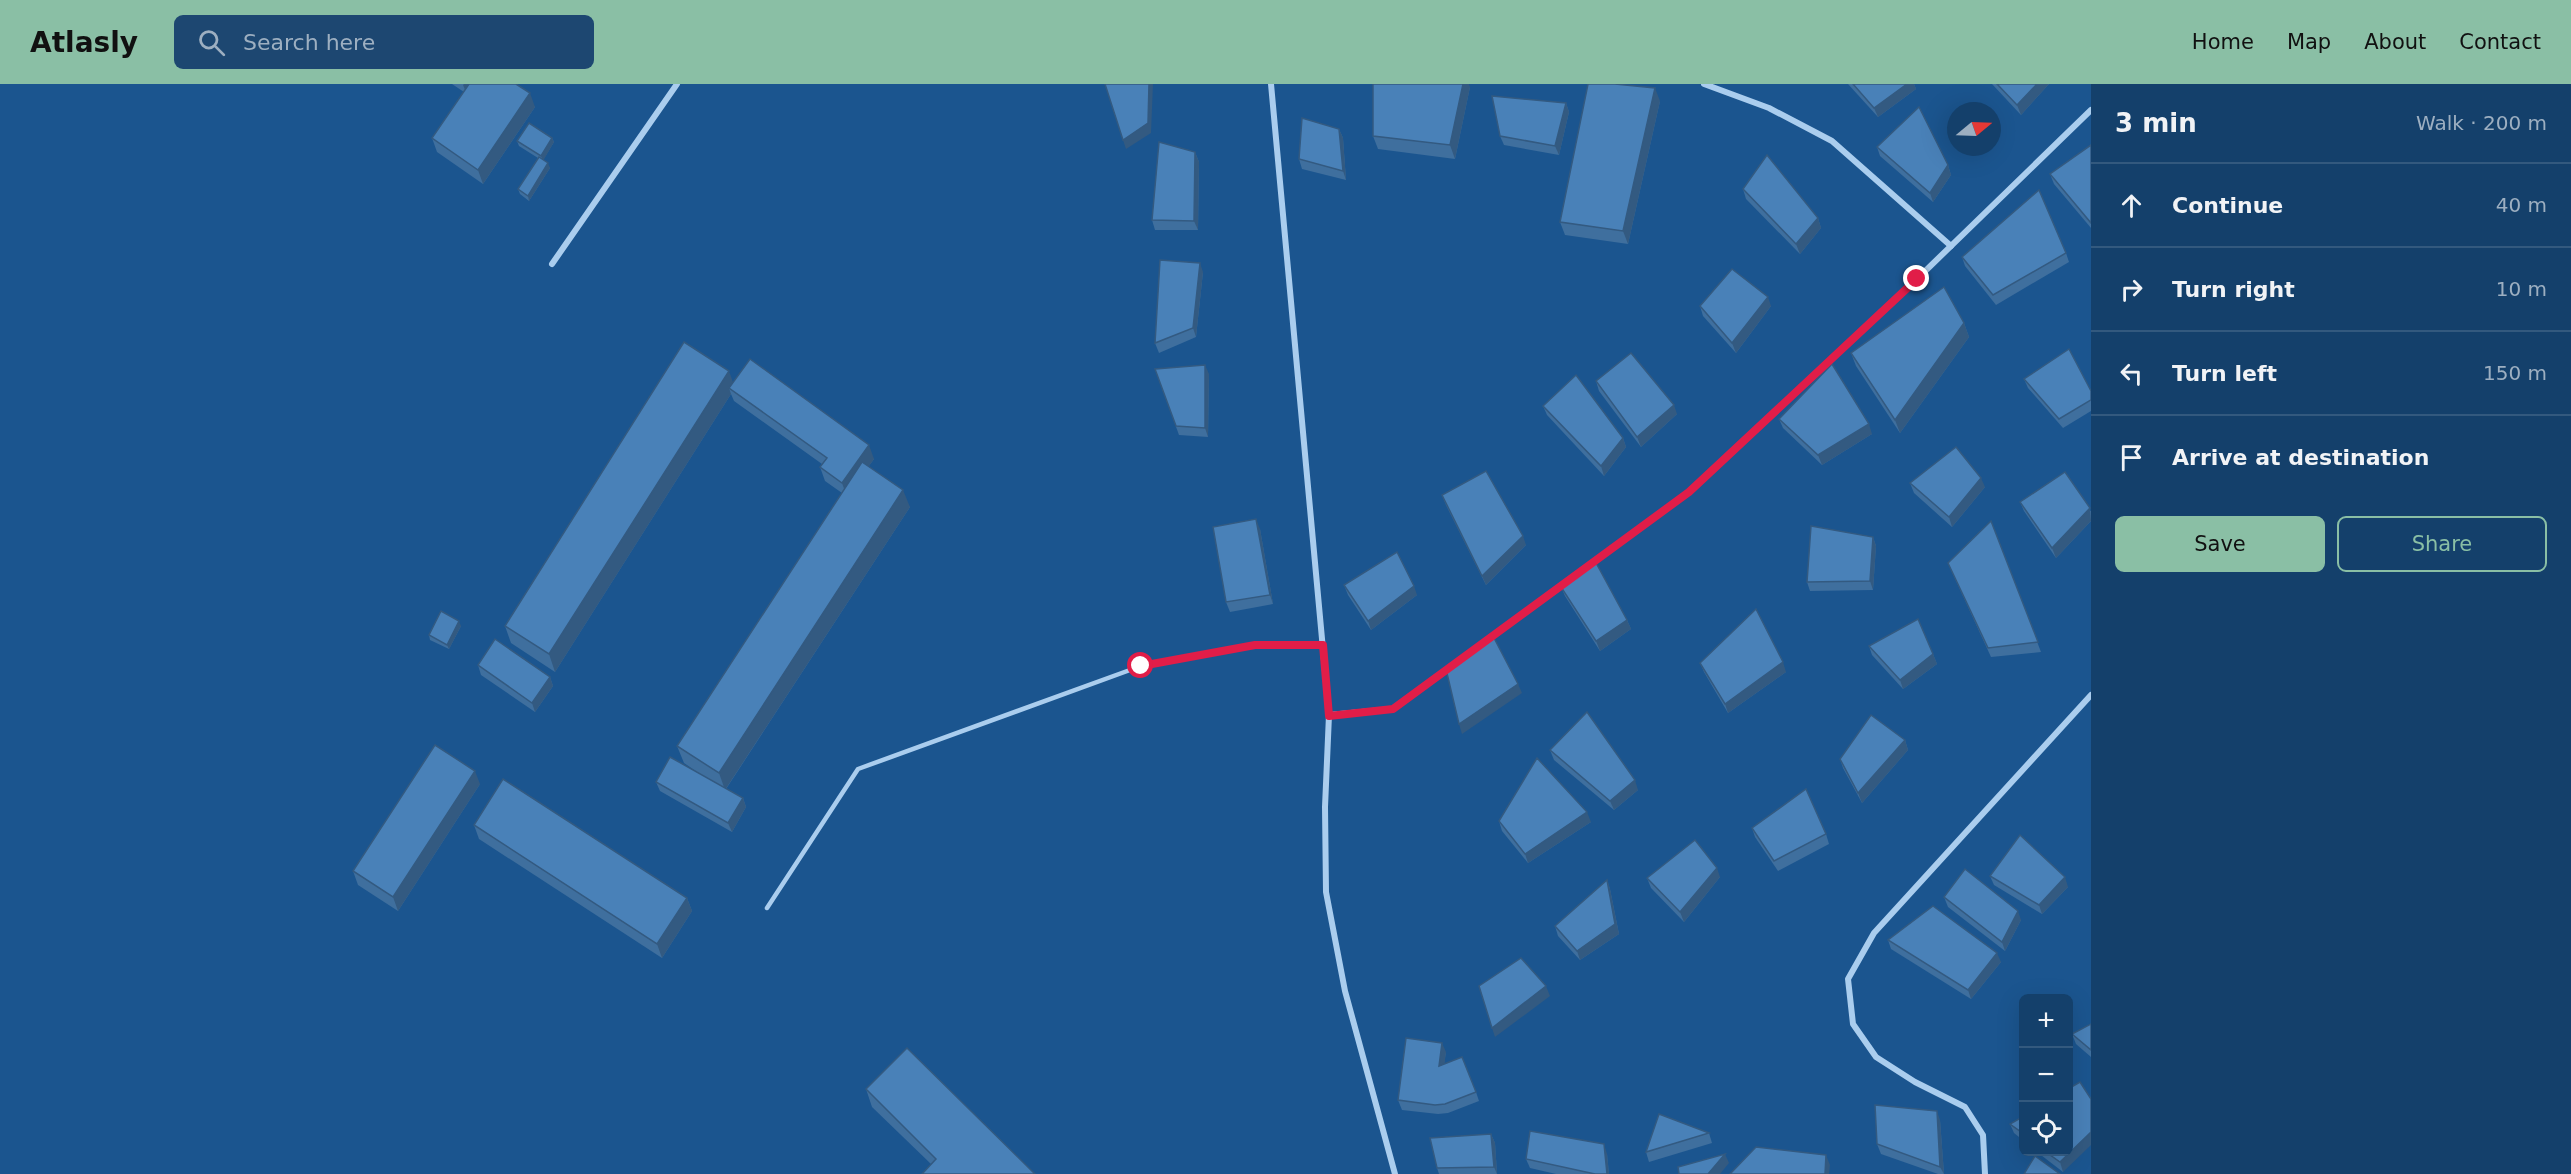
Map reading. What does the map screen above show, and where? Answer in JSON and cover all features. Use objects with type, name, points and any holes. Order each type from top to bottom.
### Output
[{"type":"street","points":[[552,264],[677,84]]},
{"type":"street","points":[[1271,84],[1329,716],[1325,807],[1326,892],[1345,991],[1395,1174]]},
{"type":"street","points":[[1704,84],[1769,108],[1832,141],[1951,246]]},
{"type":"street","points":[[1329,716],[1393,709],[1689,492],[1951,246],[2091,110]]},
{"type":"street","points":[[1985,1174],[1983,1136],[1965,1107],[1915,1082],[1876,1057],[1853,1024],[1848,979],[1874,933],[2091,695]]},
{"type":"lane","points":[[767,908],[858,769],[1141,666],[1255,645],[1323,645]]},
{"type":"building","points":[[469,84],[516,84],[530,93],[478,170],[432,138]]},
{"type":"building","points":[[1105,84],[1149,84],[1148,123],[1123,140]]},
{"type":"building","points":[[1373,84],[1463,84],[1450,145],[1373,136]]},
{"type":"building","points":[[1588,84],[1655,88],[1623,231],[1560,222]]},
{"type":"building","points":[[1853,84],[1907,84],[1874,108]]},
{"type":"building","points":[[1997,84],[2037,84],[2017,105]]},
{"type":"building","points":[[1492,96],[1566,103],[1555,146],[1500,136]]},
{"type":"building","points":[[1919,107],[1948,165],[1930,193],[1877,147]]},
{"type":"building","points":[[1302,118],[1339,129],[1343,171],[1299,159]]},
{"type":"building","points":[[529,123],[552,138],[541,156],[517,141]]},
{"type":"building","points":[[1159,142],[1195,152],[1194,221],[1152,220]]},
{"type":"building","points":[[2091,145],[2091,223],[2050,174]]},
{"type":"building","points":[[1767,155],[1818,218],[1796,244],[1743,189]]},
{"type":"building","points":[[539,157],[548,163],[528,196],[518,189]]},
{"type":"building","points":[[2039,190],[2066,253],[1993,295],[1962,257]]},
{"type":"building","points":[[1160,260],[1200,263],[1193,328],[1155,343]]},
{"type":"building","points":[[1732,269],[1768,297],[1732,343],[1700,306]]},
{"type":"building","points":[[1944,287],[1964,323],[1895,420],[1851,353]]},
{"type":"building","points":[[684,342],[729,371],[549,654],[505,626]]},
{"type":"building","points":[[2069,349],[2091,391],[2091,400],[2059,419],[2024,379]]},
{"type":"building","points":[[1631,353],[1674,405],[1637,437],[1596,381]]},
{"type":"building","points":[[750,359],[869,445],[842,483],[820,467],[827,458],[729,388]]},
{"type":"building","points":[[1832,364],[1869,424],[1818,455],[1779,419]]},
{"type":"building","points":[[1205,365],[1205,428],[1176,426],[1155,369]]},
{"type":"building","points":[[1576,375],[1623,438],[1601,466],[1543,406]]},
{"type":"building","points":[[1956,447],[1981,478],[1949,517],[1910,483]]},
{"type":"building","points":[[862,462],[903,490],[719,773],[677,746]]},
{"type":"building","points":[[1486,471],[1523,536],[1482,576],[1442,495]]},
{"type":"building","points":[[2065,472],[2090,508],[2052,548],[2020,502]]},
{"type":"building","points":[[1256,519],[1270,595],[1226,602],[1213,527]]},
{"type":"building","points":[[1991,521],[2038,642],[1988,648],[1948,563]]},
{"type":"building","points":[[1811,526],[1873,537],[1870,581],[1807,582]]},
{"type":"building","points":[[1397,552],[1414,586],[1368,621],[1344,585]]},
{"type":"building","points":[[1595,561],[1627,620],[1596,641],[1561,587]]},
{"type":"building","points":[[1756,609],[1783,662],[1725,704],[1700,663]]},
{"type":"building","points":[[441,611],[459,621],[447,645],[429,635]]},
{"type":"building","points":[[1918,619],[1933,654],[1900,680],[1869,646]]},
{"type":"building","points":[[1494,638],[1518,684],[1459,724],[1446,669]]},
{"type":"building","points":[[495,639],[550,677],[532,703],[478,665]]},
{"type":"building","points":[[1587,712],[1635,780],[1610,801],[1550,750]]},
{"type":"building","points":[[1871,715],[1905,740],[1858,793],[1840,759]]},
{"type":"building","points":[[435,745],[475,771],[393,897],[353,871]]},
{"type":"building","points":[[670,757],[743,798],[728,823],[656,782]]},
{"type":"building","points":[[1537,758],[1587,812],[1525,854],[1499,821]]},
{"type":"building","points":[[503,779],[687,898],[657,944],[474,825]]},
{"type":"building","points":[[1806,789],[1826,834],[1774,861],[1752,828]]},
{"type":"building","points":[[2020,835],[2065,877],[2039,905],[1990,876]]},
{"type":"building","points":[[1695,840],[1717,868],[1680,912],[1647,878]]},
{"type":"building","points":[[1965,869],[2018,911],[2002,942],[1944,897]]},
{"type":"building","points":[[1607,880],[1615,924],[1577,951],[1555,926]]},
{"type":"building","points":[[1933,906],[1997,953],[1968,990],[1888,940]]},
{"type":"building","points":[[1521,958],[1546,986],[1492,1028],[1479,986]]},
{"type":"building","points":[[2091,1024],[2091,1050],[2073,1035]]},
{"type":"building","points":[[1406,1038],[1442,1043],[1439,1066],[1462,1057],[1476,1092],[1445,1104],[1435,1105],[1398,1100]]},
{"type":"building","points":[[907,1048],[1035,1174],[922,1174],[936,1159],[866,1089]]},
{"type":"building","points":[[2080,1082],[2091,1099],[2091,1132],[2073,1149],[2073,1102],[2073,1086]]},
{"type":"building","points":[[1875,1105],[1937,1111],[1940,1167],[1877,1144]]},
{"type":"building","points":[[1659,1114],[1709,1133],[1646,1152]]},
{"type":"building","points":[[2019,1119],[2019,1130],[2010,1124]]},
{"type":"building","points":[[1530,1131],[1604,1144],[1607,1174],[1595,1174],[1526,1159]]},
{"type":"building","points":[[1491,1134],[1494,1167],[1437,1168],[1430,1138]]},
{"type":"building","points":[[1756,1147],[1826,1155],[1825,1174],[1730,1174]]},
{"type":"building","points":[[1725,1154],[1708,1174],[1679,1174],[1678,1167]]},
{"type":"building","points":[[2035,1156],[2060,1174],[2024,1174]]},
{"type":"building","points":[[2052,1156],[2066,1156],[2060,1162]]},
{"type":"route","points":[[1141,666],[1255,645],[1323,645],[1329,716],[1393,709],[1689,492],[1917,279]]}]
